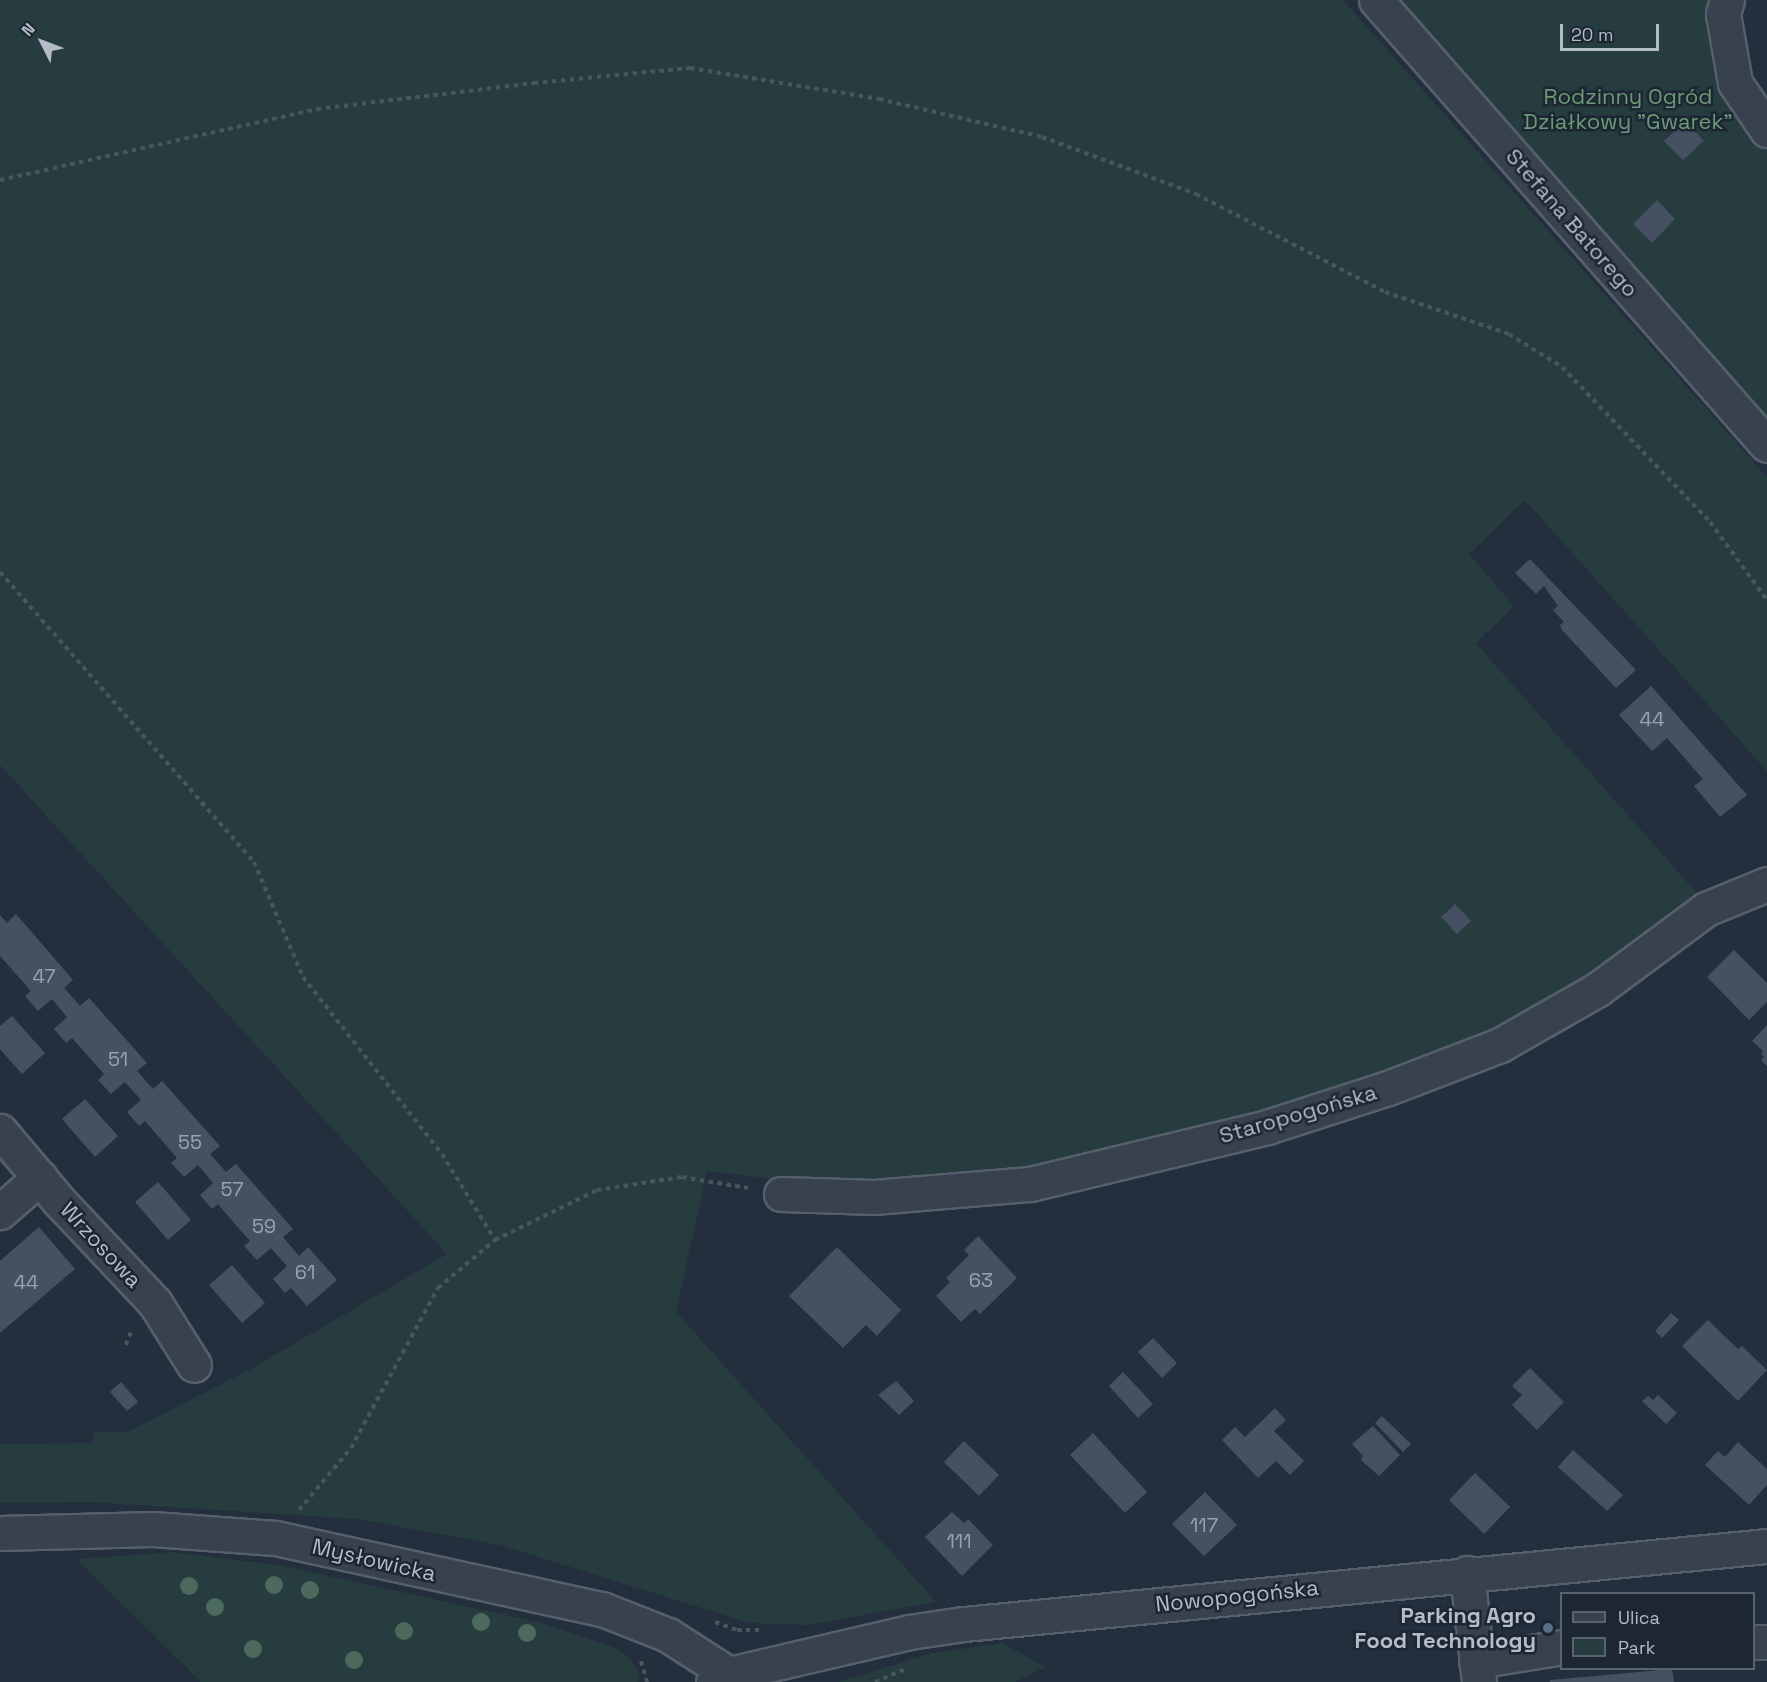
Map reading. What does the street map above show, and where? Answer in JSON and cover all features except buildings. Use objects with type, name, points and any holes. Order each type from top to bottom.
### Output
[{"type":"street","name":"Stefana Batorego","points":[[1376,0],[1767,445]]},
{"type":"street","points":[[1727,0],[1723,14],[1735,82],[1767,130]]},
{"type":"street","name":"Staropogońska","points":[[781,1194],[874,1197],[1030,1184],[1267,1127],[1388,1088],[1500,1045],[1598,989],[1706,909],[1767,884]]},
{"type":"street","name":"Wrzosowa","points":[[0,1131],[155,1303],[194,1365]]},
{"type":"street","points":[[0,1212],[40,1176]]},
{"type":"street","name":"Mysłowicka","points":[[0,1533],[153,1529],[275,1538],[602,1609],[668,1635],[721,1678]]},
{"type":"street","name":"Nowopogońska","points":[[721,1678],[909,1632],[953,1625],[1467,1573],[1767,1546]]},
{"type":"street","points":[[1467,1573],[1478,1671],[1560,1648]]},
{"type":"path","points":[[0,180],[317,109],[534,83],[690,68],[879,99],[1042,136],[1196,194],[1385,292],[1509,334],[1562,367],[1710,522],[1767,600]]},
{"type":"path","points":[[0,572],[254,862],[303,977],[442,1154],[495,1240]]},
{"type":"path","points":[[275,1538],[351,1449],[438,1288],[495,1240],[597,1190],[682,1177],[781,1194]]},
{"type":"path","points":[[704,1619],[737,1630],[770,1630]]},
{"type":"green space","points":[[0,0],[1343,0],[1767,477],[1767,771],[1525,500],[1469,554],[1514,606],[1476,643],[1701,898],[1588,980],[1507,1031],[1263,1115],[1028,1174],[873,1191],[707,1171],[676,1312],[936,1602],[808,1625],[750,1623],[500,1545],[357,1519],[90,1502],[0,1503],[0,1444],[93,1443],[94,1432],[127,1432],[251,1369],[447,1254],[0,765]]},
{"type":"green space","name":"Rodzinny Ogród Działkowy \"Gwarek\"","points":[[1382,0],[1727,0],[1767,130],[1767,425]]},
{"type":"green space","points":[[173,1552],[279,1565],[542,1623],[618,1649],[632,1661],[640,1677],[638,1682],[201,1682],[77,1559]]},
{"type":"green space","points":[[1003,1643],[1045,1667],[1015,1682],[838,1682],[933,1653]]},
{"type":"place","name":"Parking Agro Food Technology","points":[[1548,1628]]}]
